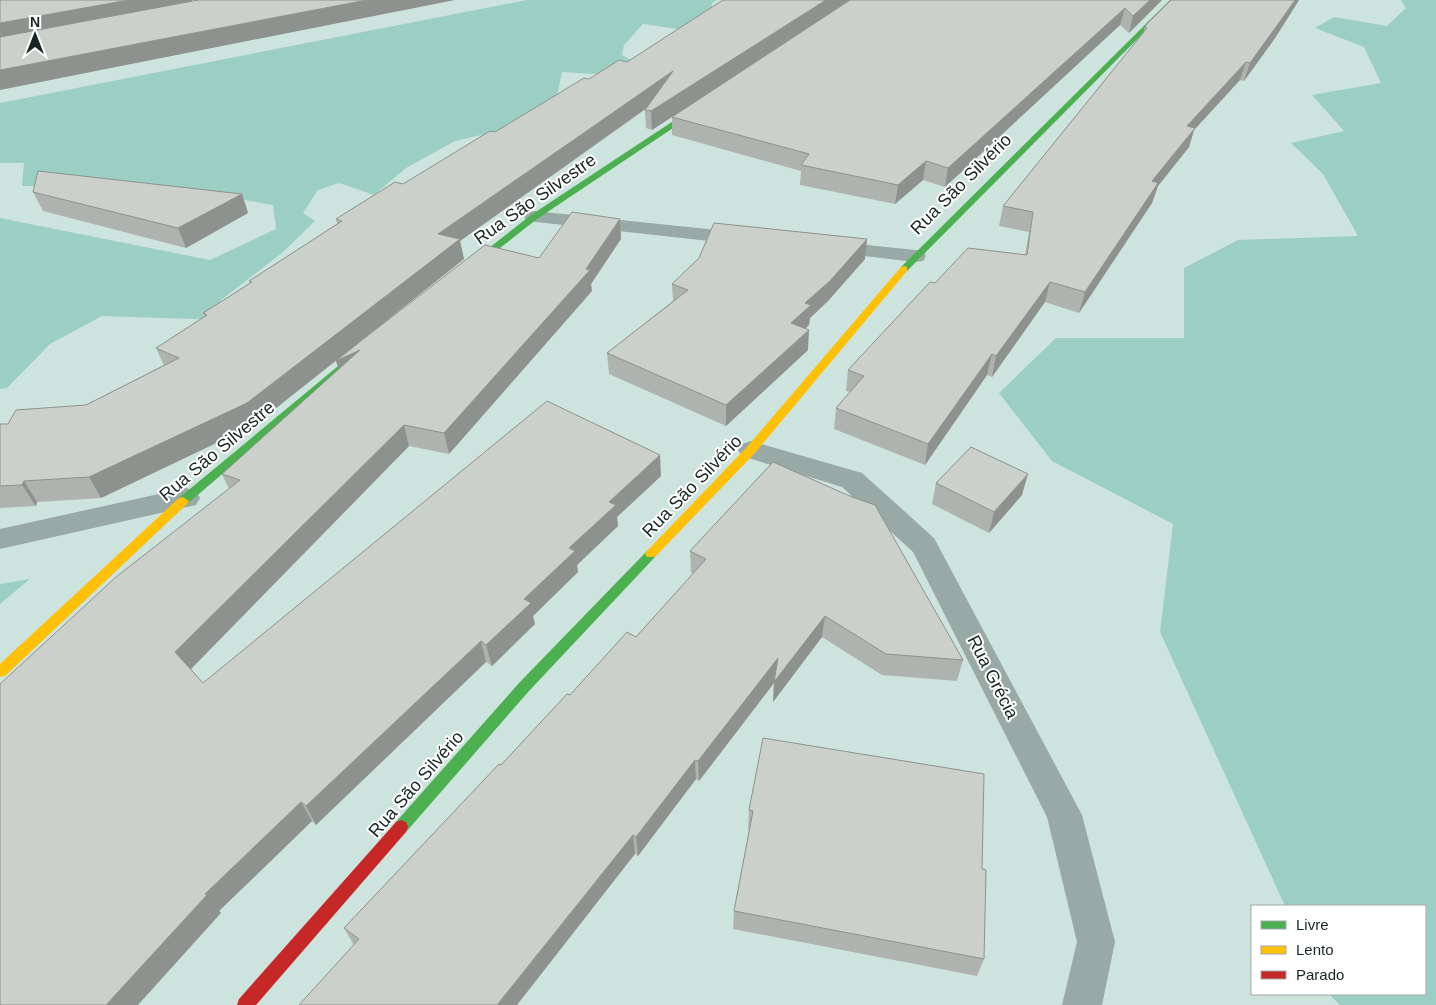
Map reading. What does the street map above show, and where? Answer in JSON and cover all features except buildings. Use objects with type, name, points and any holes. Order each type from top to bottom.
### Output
[{"type":"street","name":"Rua São Silvério","points":[[246,1005],[524,687],[751,450],[915,256],[1173,0]]},
{"type":"street","name":"Rua São Silvestre","points":[[458,276],[534,217],[716,98]]},
{"type":"street","points":[[534,217],[768,241]]},
{"type":"street","points":[[807,245],[915,256]]},
{"type":"street","name":"Rua São Silvestre","points":[[0,672],[186,498],[359,354]]},
{"type":"street","name":"Rua Grécia","points":[[751,450],[852,480],[924,545],[1064,815],[1096,942],[1082,1005]]},
{"type":"street","points":[[0,539],[186,498]]},
{"type":"green space","points":[[527,0],[717,0],[712,3],[712,19],[690,31],[643,24],[624,45],[622,55],[636,63],[594,74],[562,72],[557,96],[525,125],[455,141],[406,168],[374,195],[339,183],[318,190],[303,213],[315,221],[282,253],[221,300],[221,320],[102,316],[50,344],[7,388],[0,389],[0,218],[210,260],[276,229],[273,205],[168,187],[22,186],[24,163],[0,163],[0,103]]},
{"type":"green space","points":[[1401,0],[1436,0],[1436,1005],[1340,1005],[1330,995],[1426,995],[1426,905],[1285,905],[1160,632],[1173,524],[1052,461],[999,393],[1056,338],[1184,338],[1184,268],[1238,240],[1358,236],[1323,174],[1291,143],[1344,131],[1312,95],[1381,83],[1364,47],[1315,28],[1334,17],[1387,26],[1406,8]]},
{"type":"green space","points":[[30,579],[0,604],[0,584]]},
{"type":"traffic: fast","points":[[904,269],[1173,0]]},
{"type":"traffic: fast","points":[[465,271],[534,217],[702,106]]},
{"type":"traffic: fast","points":[[183,501],[346,364]]},
{"type":"traffic: fast","points":[[401,827],[524,687],[651,554]]},
{"type":"traffic: slow","points":[[651,554],[751,450],[904,269]]},
{"type":"traffic: slow","points":[[0,672],[183,501]]},
{"type":"traffic: jam","points":[[245,1005],[401,827]]}]
